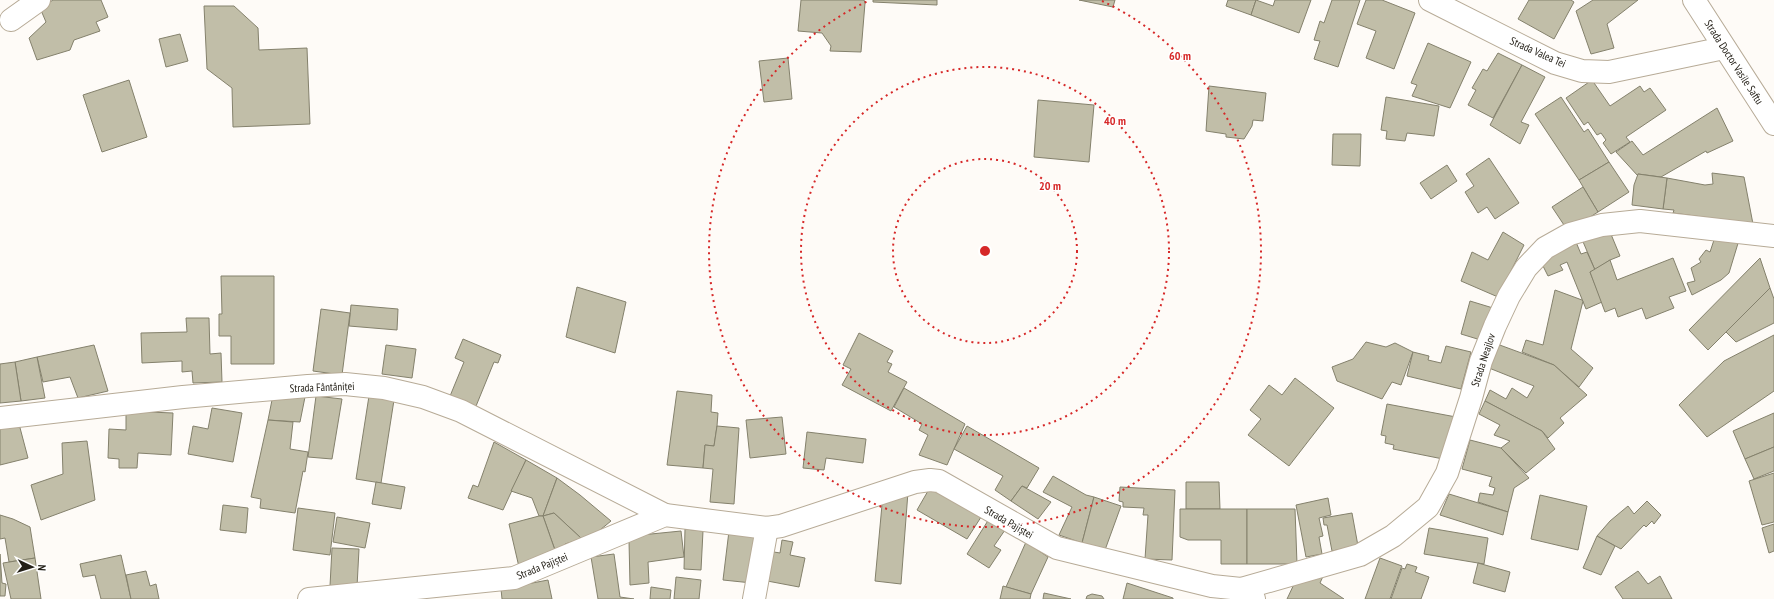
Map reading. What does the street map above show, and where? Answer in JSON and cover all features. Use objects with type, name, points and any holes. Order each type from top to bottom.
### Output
[{"type":"street","points":[[11,20],[39,0]]},
{"type":"street","name":"Strada Valea Tei","points":[[1430,0],[1555,62],[1582,70],[1609,72],[1724,48]]},
{"type":"street","name":"Strada Doctor Vasile Saftu","points":[[1694,0],[1774,124]]},
{"type":"street","name":"Strada Neajlov","points":[[1247,594],[1360,555],[1393,536],[1428,507],[1447,473],[1470,404],[1481,361],[1495,326],[1509,296],[1526,268],[1545,248],[1570,234],[1602,225],[1640,221],[1774,236]]},
{"type":"street","name":"Strada Fântâniței","points":[[0,418],[182,397],[292,388],[345,384],[384,388],[423,397],[461,412],[665,515]]},
{"type":"street","name":"Strada Pajiștei","points":[[309,599],[514,578],[665,515],[767,528],[781,526],[915,482],[930,480],[939,481],[1057,548],[1247,594]]},
{"type":"street","points":[[754,599],[767,528]]},
{"type":"building","points":[[53,0],[101,0],[108,17],[96,22],[100,31],[74,40],[70,50],[37,60],[29,38],[46,22],[40,8]]},
{"type":"building","points":[[801,0],[864,0],[861,52],[830,51],[831,46],[822,33],[798,31]]},
{"type":"building","points":[[873,0],[937,0],[937,5],[873,2]]},
{"type":"building","points":[[1079,0],[1115,0],[1113,7]]},
{"type":"building","points":[[1228,0],[1256,0],[1251,15],[1226,6]]},
{"type":"building","points":[[1256,0],[1273,6],[1275,0],[1311,0],[1299,33],[1251,15]]},
{"type":"building","points":[[1332,0],[1360,0],[1338,67],[1314,59],[1320,41],[1314,40],[1320,21],[1324,23]]},
{"type":"building","points":[[1366,0],[1382,0],[1415,13],[1394,69],[1366,58],[1376,31],[1357,24]]},
{"type":"building","points":[[1529,0],[1571,0],[1574,2],[1554,39],[1518,19]]},
{"type":"building","points":[[1593,0],[1638,0],[1607,24],[1614,48],[1591,54],[1576,11]]},
{"type":"building","points":[[204,6],[234,6],[258,28],[259,50],[307,48],[310,124],[233,127],[232,88],[207,69]]},
{"type":"building","points":[[180,34],[188,61],[166,67],[159,39]]},
{"type":"building","points":[[1428,43],[1471,62],[1450,108],[1412,96],[1417,85],[1411,83]]},
{"type":"building","points":[[1498,53],[1522,65],[1493,118],[1468,105],[1476,90],[1472,88],[1483,69],[1487,71]]},
{"type":"building","points":[[788,58],[792,99],[764,102],[759,61]]},
{"type":"building","points":[[1522,65],[1545,77],[1521,122],[1529,125],[1520,144],[1490,125]]},
{"type":"building","points":[[129,80],[147,137],[102,152],[83,95]]},
{"type":"building","points":[[1592,80],[1610,106],[1640,86],[1644,92],[1650,88],[1666,110],[1626,137],[1630,142],[1611,154],[1603,143],[1606,140],[1601,133],[1597,135],[1588,122],[1584,125],[1566,98]]},
{"type":"building","points":[[1209,86],[1266,93],[1263,121],[1253,120],[1252,126],[1244,139],[1226,137],[1226,134],[1206,131]]},
{"type":"building","points":[[1386,97],[1439,106],[1434,136],[1407,133],[1405,141],[1386,139],[1387,131],[1381,130]]},
{"type":"building","points":[[1561,97],[1584,132],[1588,129],[1609,162],[1579,180],[1535,114]]},
{"type":"building","points":[[1038,100],[1094,105],[1089,162],[1034,157]]},
{"type":"building","points":[[1717,108],[1733,141],[1707,153],[1706,151],[1661,177],[1638,174],[1638,176],[1616,152],[1632,141],[1643,155]]},
{"type":"building","points":[[1333,134],[1361,134],[1360,166],[1332,165]]},
{"type":"building","points":[[1489,158],[1519,203],[1495,219],[1487,207],[1478,213],[1465,192],[1474,186],[1466,174]]},
{"type":"building","points":[[1609,162],[1629,192],[1598,212],[1579,180]]},
{"type":"building","points":[[1447,165],[1457,181],[1431,199],[1420,183]]},
{"type":"building","points":[[1712,173],[1744,177],[1753,224],[1673,213],[1674,210],[1663,209],[1667,178],[1705,185],[1713,184]]},
{"type":"building","points":[[1638,174],[1667,178],[1663,209],[1632,205],[1634,185]]},
{"type":"building","points":[[1583,187],[1598,212],[1568,231],[1552,207]]},
{"type":"building","points":[[1608,227],[1620,256],[1610,260],[1595,270],[1581,237]]},
{"type":"building","points":[[1503,232],[1524,245],[1498,297],[1461,281],[1472,252],[1488,260]]},
{"type":"building","points":[[1716,234],[1739,240],[1729,273],[1721,280],[1692,295],[1687,283],[1695,281],[1691,268],[1701,262],[1699,259],[1706,250],[1710,252]]},
{"type":"building","points":[[1573,235],[1581,254],[1587,252],[1595,270],[1590,272],[1602,302],[1586,309],[1567,262],[1560,265],[1563,270],[1548,276],[1539,258]]},
{"type":"building","points":[[1673,258],[1686,291],[1669,297],[1674,308],[1646,319],[1642,308],[1618,317],[1615,308],[1605,312],[1590,272],[1610,260],[1617,280]]},
{"type":"building","points":[[1760,258],[1770,288],[1708,350],[1689,330]]},
{"type":"building","points":[[221,276],[274,276],[274,364],[231,364],[231,336],[219,336],[219,314],[222,314]]},
{"type":"building","points":[[577,287],[626,302],[615,353],[566,337]]},
{"type":"building","points":[[1770,288],[1774,299],[1774,323],[1736,342],[1726,332]]},
{"type":"building","points":[[1555,290],[1583,301],[1571,349],[1593,368],[1579,387],[1554,365],[1522,352],[1526,340],[1543,345]]},
{"type":"building","points":[[1470,301],[1493,308],[1484,341],[1461,334]]},
{"type":"building","points":[[351,305],[398,309],[397,330],[349,326]]},
{"type":"building","points":[[321,309],[350,313],[342,375],[313,371]]},
{"type":"building","points":[[186,318],[209,318],[210,354],[221,353],[222,382],[193,383],[192,371],[182,372],[182,361],[142,363],[141,333],[187,332]]},
{"type":"building","points":[[859,333],[893,351],[887,362],[892,364],[888,372],[907,382],[891,411],[842,385],[851,369],[843,365]]},
{"type":"building","points":[[1774,335],[1774,391],[1707,437],[1679,405],[1724,361]]},
{"type":"building","points":[[463,339],[501,355],[498,363],[494,362],[474,411],[448,401],[464,362],[455,358]]},
{"type":"building","points":[[1366,342],[1386,347],[1395,343],[1413,352],[1401,385],[1392,382],[1382,399],[1337,381],[1332,367],[1353,359]]},
{"type":"building","points":[[1497,344],[1554,365],[1587,395],[1560,418],[1564,423],[1548,438],[1542,431],[1485,401],[1490,390],[1506,399],[1512,388],[1527,398],[1534,386],[1489,368]]},
{"type":"building","points":[[94,345],[108,391],[78,398],[70,377],[43,382],[37,357]]},
{"type":"building","points":[[386,345],[416,349],[412,378],[382,374]]},
{"type":"building","points":[[1446,346],[1471,352],[1461,389],[1407,376],[1413,352],[1429,356],[1428,360],[1441,363]]},
{"type":"building","points":[[37,357],[45,398],[21,401],[15,362]]},
{"type":"building","points":[[15,362],[21,401],[0,403],[0,364]]},
{"type":"building","points":[[1295,378],[1334,408],[1289,466],[1248,435],[1261,419],[1250,410],[1269,385],[1282,395]]},
{"type":"building","points":[[904,388],[965,424],[947,465],[919,455],[928,435],[919,430],[922,424],[894,407]]},
{"type":"building","points":[[677,391],[712,395],[711,412],[718,413],[717,426],[714,446],[705,445],[703,468],[667,465]]},
{"type":"building","points":[[316,396],[342,399],[332,459],[308,457]]},
{"type":"building","points":[[369,396],[394,400],[381,483],[356,479]]},
{"type":"building","points":[[305,397],[300,422],[268,420],[272,400]]},
{"type":"building","points":[[1485,401],[1542,431],[1555,449],[1526,473],[1501,448],[1510,441],[1494,435],[1500,425],[1479,414]]},
{"type":"building","points":[[1387,404],[1456,417],[1448,460],[1393,449],[1394,445],[1385,443],[1386,436],[1381,435]]},
{"type":"building","points":[[212,408],[242,413],[233,462],[188,454],[193,426],[208,429]]},
{"type":"building","points":[[126,411],[173,413],[171,455],[138,453],[137,468],[119,468],[119,459],[108,458],[109,429],[126,430]]},
{"type":"building","points":[[1774,413],[1774,447],[1745,459],[1733,431]]},
{"type":"building","points":[[782,417],[786,454],[750,458],[746,420]]},
{"type":"building","points":[[268,420],[293,422],[290,449],[308,452],[305,472],[303,471],[295,513],[260,508],[261,499],[251,497]]},
{"type":"building","points":[[19,424],[28,458],[0,465],[0,425]]},
{"type":"building","points":[[717,426],[739,428],[734,504],[710,502],[713,469],[703,468],[705,445],[714,446]]},
{"type":"building","points":[[967,426],[1039,468],[1027,488],[1022,486],[1011,501],[995,490],[1003,476],[954,449]]},
{"type":"building","points":[[807,432],[866,439],[863,463],[826,458],[824,470],[803,468]]},
{"type":"building","points":[[1470,440],[1501,448],[1529,478],[1514,488],[1508,512],[1478,502],[1480,493],[1493,495],[1495,488],[1489,486],[1492,477],[1462,469]]},
{"type":"building","points":[[87,441],[95,500],[41,520],[31,485],[63,474],[62,443]]},
{"type":"building","points":[[494,442],[526,460],[503,510],[468,498],[473,485],[478,487]]},
{"type":"building","points":[[1774,447],[1774,471],[1754,479],[1745,459]]},
{"type":"building","points":[[526,460],[557,478],[543,516],[539,516],[532,498],[511,491]]},
{"type":"building","points":[[1774,473],[1774,522],[1762,525],[1749,481]]},
{"type":"building","points":[[1053,476],[1086,495],[1094,497],[1082,543],[1059,535],[1072,507],[1043,492]]},
{"type":"building","points":[[557,478],[611,521],[589,539],[582,539],[554,513],[543,516]]},
{"type":"building","points":[[376,482],[405,487],[401,509],[372,504]]},
{"type":"building","points":[[1186,482],[1219,482],[1220,509],[1186,509]]},
{"type":"building","points":[[932,484],[983,514],[967,539],[917,510]]},
{"type":"building","points":[[1022,486],[1051,502],[1038,519],[1011,501]]},
{"type":"building","points":[[1120,487],[1175,490],[1172,560],[1145,559],[1148,515],[1143,515],[1144,508],[1123,507],[1123,502],[1119,501]]},
{"type":"building","points":[[908,492],[901,584],[875,581],[883,494]]},
{"type":"building","points":[[1449,494],[1508,512],[1503,535],[1440,515]]},
{"type":"building","points":[[1540,495],[1587,506],[1578,550],[1531,539]]},
{"type":"building","points":[[1094,497],[1121,506],[1105,550],[1082,543]]},
{"type":"building","points":[[1328,498],[1331,515],[1319,518],[1323,536],[1319,537],[1322,554],[1306,557],[1296,505]]},
{"type":"building","points":[[1647,501],[1661,515],[1654,524],[1652,521],[1646,527],[1644,525],[1621,549],[1597,536],[1610,521],[1628,506],[1634,514]]},
{"type":"building","points":[[223,505],[248,508],[246,533],[220,530]]},
{"type":"building","points":[[298,508],[335,513],[330,555],[293,550]]},
{"type":"building","points":[[1180,509],[1247,509],[1247,564],[1221,564],[1221,540],[1188,540],[1180,537]]},
{"type":"building","points":[[1247,509],[1295,509],[1297,564],[1247,564]]},
{"type":"building","points":[[554,513],[582,539],[565,544],[567,550],[556,553],[543,516]]},
{"type":"building","points":[[1352,513],[1358,546],[1332,551],[1327,525],[1324,525],[1323,518]]},
{"type":"building","points":[[0,515],[30,527],[35,558],[9,562],[5,538],[0,539]]},
{"type":"building","points":[[543,516],[556,553],[519,567],[509,524]]},
{"type":"building","points":[[337,517],[370,523],[365,548],[333,542]]},
{"type":"building","points":[[989,519],[1005,530],[994,546],[1001,550],[989,568],[967,554]]},
{"type":"building","points":[[1774,524],[1774,551],[1769,553],[1762,528]]},
{"type":"building","points":[[1429,528],[1488,538],[1484,564],[1424,554]]},
{"type":"building","points":[[685,529],[703,531],[701,570],[684,569]]},
{"type":"building","points":[[681,531],[684,557],[648,562],[649,583],[630,585],[629,541],[641,535]]},
{"type":"building","points":[[729,531],[758,534],[752,583],[723,580]]},
{"type":"building","points":[[1597,536],[1615,546],[1601,575],[1583,568]]},
{"type":"building","points":[[782,540],[793,542],[790,555],[805,558],[799,587],[762,580],[768,551],[780,553]]},
{"type":"building","points":[[1026,542],[1048,557],[1031,594],[1006,587]]},
{"type":"building","points":[[332,548],[359,549],[357,587],[330,586]]},
{"type":"building","points":[[0,554],[2,583],[6,584],[5,596],[0,596]]},
{"type":"building","points":[[614,554],[620,597],[634,599],[598,599],[591,557]]},
{"type":"building","points":[[121,555],[131,599],[101,599],[95,575],[83,577],[80,564]]},
{"type":"building","points":[[35,558],[41,599],[11,599],[3,563]]},
{"type":"building","points":[[1380,558],[1402,566],[1390,599],[1365,599]]},
{"type":"building","points":[[1478,563],[1510,572],[1505,592],[1473,583]]},
{"type":"building","points":[[1407,564],[1417,567],[1415,572],[1429,577],[1421,599],[1391,599],[1402,568],[1405,569]]},
{"type":"building","points":[[146,571],[150,586],[156,584],[159,599],[131,599],[126,575]]},
{"type":"building","points":[[1638,571],[1648,584],[1660,576],[1672,599],[1623,599],[1615,587]]},
{"type":"building","points":[[1324,574],[1320,583],[1344,599],[1287,599],[1296,580]]},
{"type":"building","points":[[676,577],[701,580],[699,599],[674,599]]},
{"type":"building","points":[[548,580],[552,599],[502,599],[501,589]]},
{"type":"building","points":[[1127,583],[1173,598],[1173,599],[1123,599]]},
{"type":"building","points":[[1003,586],[1031,594],[1030,599],[1000,599]]},
{"type":"building","points":[[651,587],[671,590],[670,599],[650,599]]},
{"type":"building","points":[[1044,593],[1071,599],[1043,599]]},
{"type":"building","points":[[1092,594],[1102,596],[1104,599],[1086,599],[1087,596]]}]
